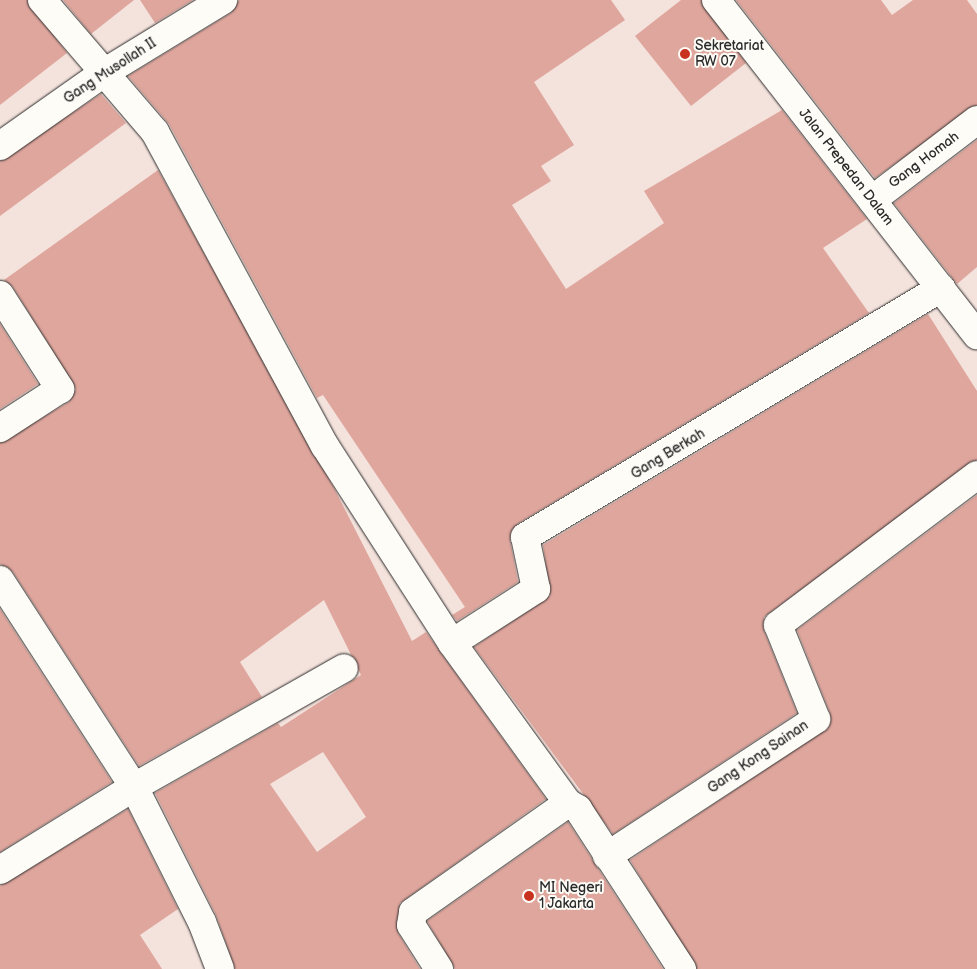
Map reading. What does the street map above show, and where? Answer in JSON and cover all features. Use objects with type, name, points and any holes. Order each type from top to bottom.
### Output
[{"type":"street","points":[[42,0],[102,74],[155,132],[325,446],[452,643],[568,803],[578,809],[682,969]]},
{"type":"street","name":"Gang Musollah II","points":[[0,146],[102,74],[223,0]]},
{"type":"street","name":"Jalan Prepedan Dalam","points":[[716,0],[977,335]]},
{"type":"street","name":"Gang Homah","points":[[872,200],[977,120]]},
{"type":"street","name":"Gang Berkah","points":[[452,643],[536,589],[525,536],[610,489],[941,288]]},
{"type":"street","points":[[0,295],[60,389],[0,428]]},
{"type":"street","name":"Gang Kong Sainan","points":[[607,856],[816,718],[778,625],[977,475]]},
{"type":"street","points":[[0,580],[134,787],[202,922],[220,969]]},
{"type":"street","points":[[0,870],[134,787],[344,668]]},
{"type":"street","points":[[439,969],[411,925],[413,912],[568,803]]},
{"type":"building","points":[[0,0],[27,0],[67,53],[0,105]]},
{"type":"building","points":[[63,0],[134,0],[91,34]]},
{"type":"building","points":[[140,0],[193,0],[155,23]]},
{"type":"building","points":[[239,0],[611,0],[625,20],[534,82],[574,145],[541,166],[551,181],[512,205],[566,289],[664,223],[644,191],[782,110],[867,219],[823,248],[869,313],[517,524],[510,540],[518,582],[457,621],[452,615],[465,607],[323,395],[317,398],[169,124],[128,76],[231,13]]},
{"type":"building","name":"Sekretariat RW 07","points":[[681,0],[701,0],[746,63],[691,106],[635,36]]},
{"type":"building","points":[[736,0],[881,0],[892,15],[913,0],[967,0],[977,14],[977,105],[875,178]]},
{"type":"building","points":[[101,94],[126,123],[0,216],[0,161]]},
{"type":"building","points":[[977,140],[977,267],[957,284],[894,203]]},
{"type":"building","points":[[158,170],[334,488],[412,641],[426,632],[546,799],[400,903],[398,933],[420,969],[235,969],[216,915],[155,793],[278,723],[281,727],[361,675],[324,600],[240,662],[262,697],[139,766],[13,572],[0,564],[0,443],[69,402],[76,389],[13,287],[4,280]],"holes":[[[323,752],[366,817],[317,852],[270,784]]]},
{"type":"building","points":[[928,314],[977,391],[977,460],[764,617],[764,631],[797,713],[613,834],[474,647],[550,596],[543,545]]},
{"type":"building","points":[[0,324],[38,384],[0,409]]},
{"type":"building","points":[[977,495],[977,969],[697,969],[630,860],[829,727],[830,713],[797,630]]},
{"type":"building","points":[[0,609],[112,782],[0,852]]},
{"type":"building","points":[[128,809],[178,909],[140,935],[162,969],[0,969],[0,886]]},
{"type":"building","name":"MI Negeri 1 Jakarta","points":[[568,822],[663,969],[455,969],[427,921]]},
{"type":"place","name":"Sekretariat RW 07","points":[[685,54]]},
{"type":"place","name":"MI Negeri 1 Jakarta","points":[[529,896]]}]
